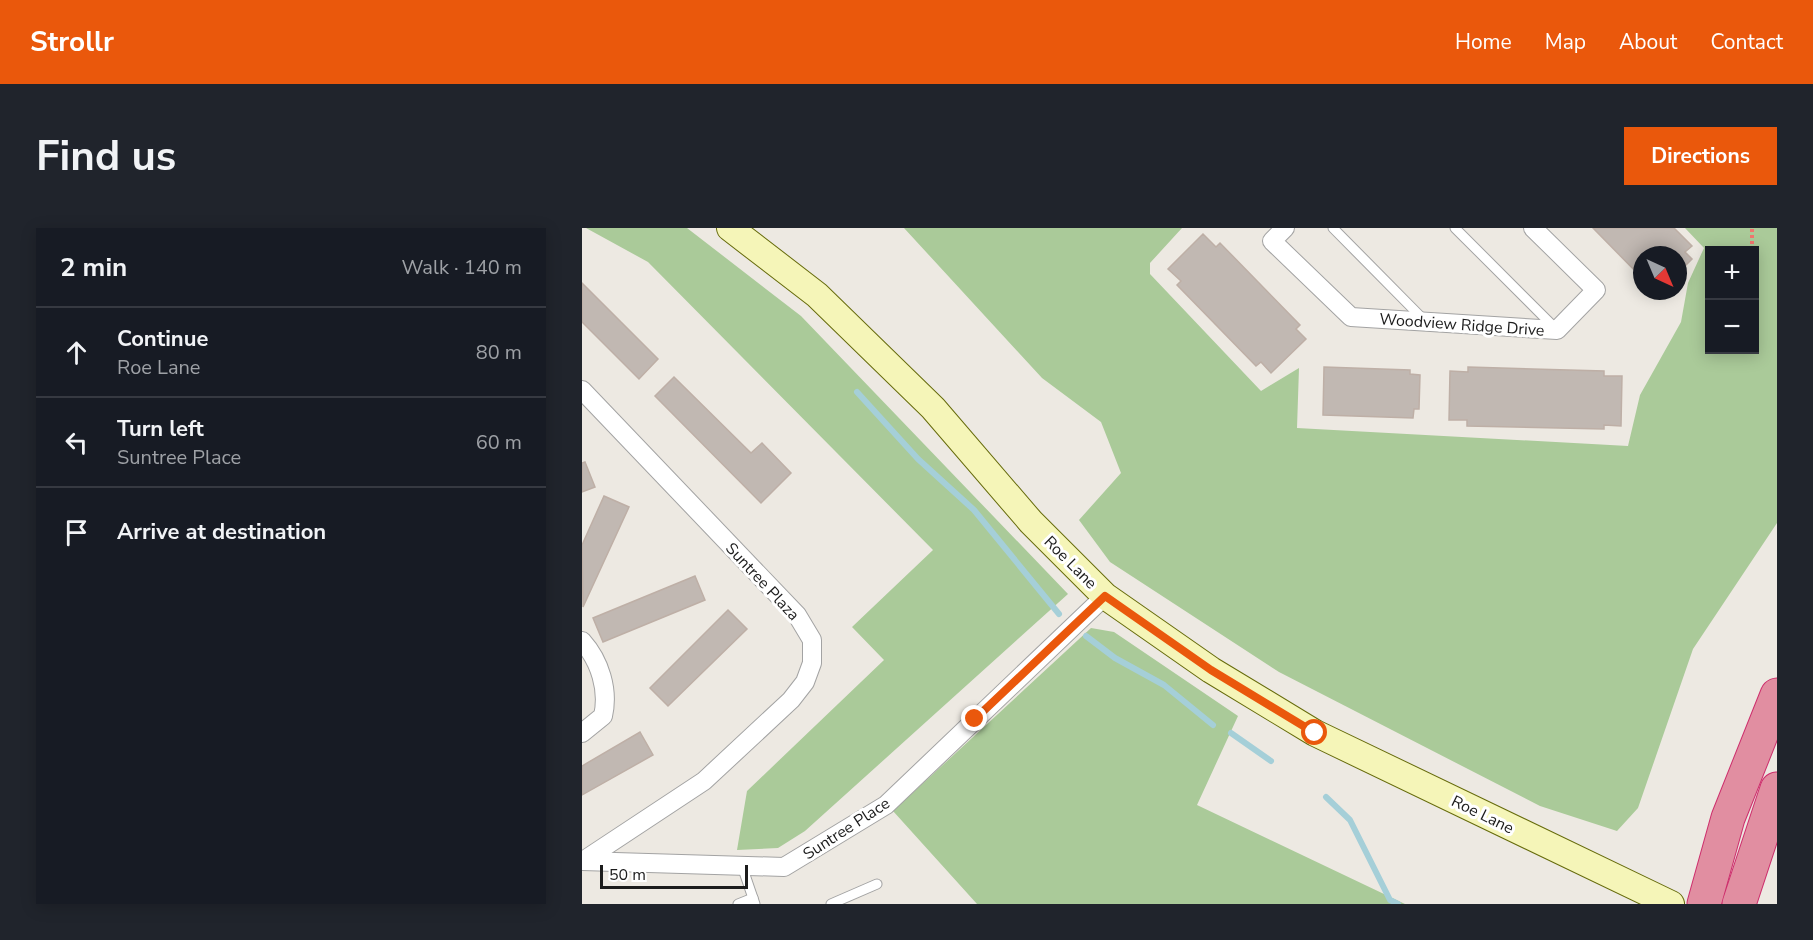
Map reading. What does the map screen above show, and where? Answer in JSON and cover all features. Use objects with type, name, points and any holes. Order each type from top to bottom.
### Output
[{"type":"highway","points":[[1704,904],[1728,818],[1777,695]]},
{"type":"highway","points":[[1739,904],[1777,789]]},
{"type":"street","name":"Roe Lane","points":[[730,228],[817,295],[933,408],[1031,522],[1105,596],[1211,670],[1315,733],[1671,904]]},
{"type":"street","name":"Woodview Ridge Drive","points":[[1285,228],[1272,241],[1351,317],[1557,330],[1596,290],[1533,228]]},
{"type":"street","name":"Suntree Plaza","points":[[582,390],[797,615],[812,640],[812,663],[805,682],[791,700],[704,781],[582,861]]},
{"type":"street","name":"Suntree Place","points":[[582,861],[784,867],[886,805],[1105,596]]},
{"type":"street","points":[[582,641],[595,655],[607,699],[603,716],[582,733]]},
{"type":"lane","points":[[1333,228],[1426,322]]},
{"type":"lane","points":[[1455,228],[1557,330]]},
{"type":"lane","points":[[738,904],[754,901],[742,866]]},
{"type":"lane","points":[[831,904],[877,884]]},
{"type":"path","points":[[1752,228],[1752,246]]},
{"type":"green space","points":[[586,228],[687,228],[801,316],[1068,594],[805,831],[778,848],[737,850],[747,791],[884,660],[852,627],[933,550],[648,262]]},
{"type":"green space","points":[[904,228],[1182,228],[1150,263],[1150,274],[1261,391],[1299,368],[1297,428],[1628,446],[1640,395],[1681,322],[1685,300],[1687,300],[1688,283],[1704,248],[1685,228],[1777,228],[1777,523],[1693,649],[1638,808],[1617,831],[1540,806],[1279,672],[1110,562],[1079,520],[1121,473],[1101,422],[1042,378]]},
{"type":"green space","points":[[1091,628],[1114,632],[1238,716],[1197,805],[1405,904],[977,904],[893,811]]},
{"type":"building","points":[[1593,228],[1674,228],[1692,246],[1687,250],[1687,246],[1633,246],[1633,269]]},
{"type":"building","points":[[1203,234],[1216,247],[1220,243],[1300,325],[1296,329],[1306,339],[1271,373],[1261,362],[1256,366],[1177,285],[1181,281],[1168,269]]},
{"type":"building","points":[[1687,254],[1692,259],[1687,264]]},
{"type":"building","points":[[582,283],[658,359],[639,379],[582,322]]},
{"type":"building","points":[[1324,367],[1410,370],[1410,374],[1420,375],[1419,409],[1414,409],[1413,418],[1323,415]]},
{"type":"building","points":[[1468,367],[1604,371],[1604,376],[1622,376],[1621,426],[1604,425],[1604,429],[1467,426],[1467,420],[1449,420],[1450,371],[1468,372]]},
{"type":"building","points":[[674,377],[751,453],[762,443],[791,473],[761,503],[655,396]]},
{"type":"building","points":[[585,462],[595,487],[582,492],[582,463]]},
{"type":"building","points":[[604,496],[629,507],[583,607],[582,545]]},
{"type":"building","points":[[695,576],[705,600],[603,642],[593,618]]},
{"type":"building","points":[[728,610],[747,629],[668,706],[650,688]]},
{"type":"building","points":[[640,732],[653,755],[582,795],[582,766]]},
{"type":"waterway","points":[[857,392],[918,459],[974,510],[1059,614]]},
{"type":"waterway","points":[[1086,636],[1115,658],[1164,685],[1213,725]]},
{"type":"waterway","points":[[1231,733],[1271,761]]},
{"type":"waterway","points":[[1326,797],[1350,820],[1390,900],[1398,904]]},
{"type":"route","points":[[975,719],[1105,596],[1211,670],[1315,733]]}]
